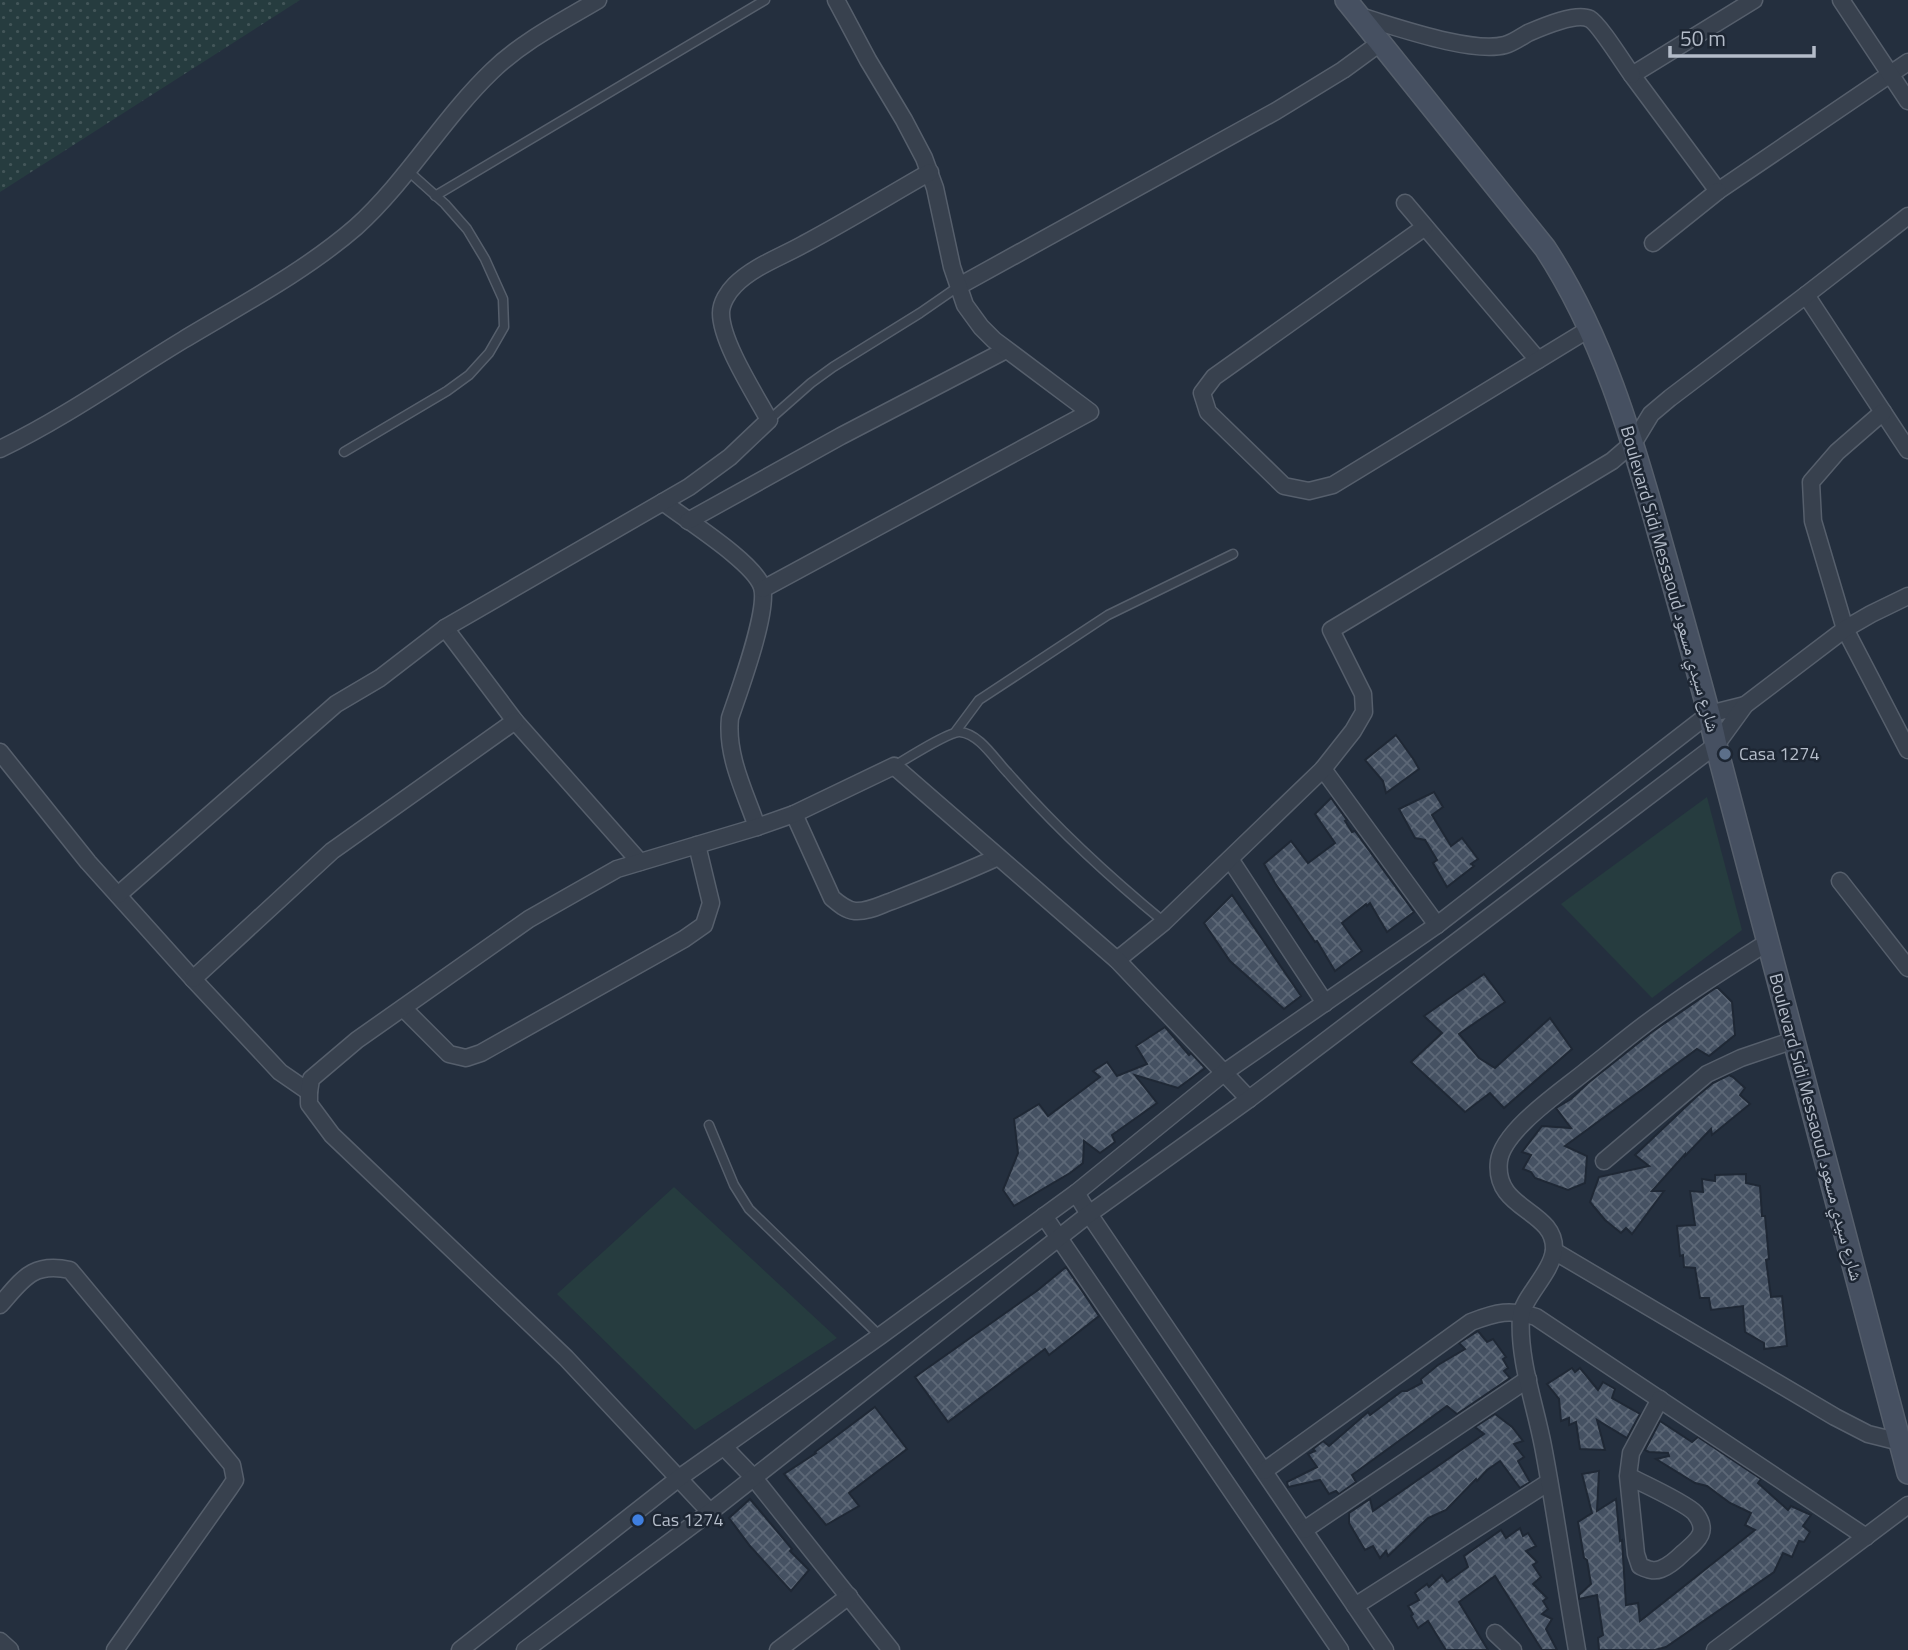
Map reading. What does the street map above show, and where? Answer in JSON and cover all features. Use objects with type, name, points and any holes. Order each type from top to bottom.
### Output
[{"type":"street","points":[[0,449],[77,406],[315,258],[355,228],[374,210],[463,101],[494,69],[531,40],[598,0]]},
{"type":"street","points":[[763,589],[1090,412],[1006,350],[971,315],[965,305],[950,259],[930,172],[918,145],[836,0]]},
{"type":"street","points":[[1632,75],[1754,0]]},
{"type":"street","points":[[1841,0],[1908,102]]},
{"type":"street","points":[[1352,8],[1455,42],[1484,47],[1506,45],[1564,20],[1578,17],[1590,20],[1604,35],[1718,191]]},
{"type":"street","name":"Boulevard Sidi Messaoud شارع سيدي مسعود","points":[[1352,8],[1545,248],[1570,288],[1589,329],[1634,442],[1709,714],[1908,1473]]},
{"type":"street","points":[[959,286],[1276,111],[1343,70],[1380,43]]},
{"type":"street","points":[[1653,243],[1718,191],[1908,62]]},
{"type":"street","points":[[118,895],[336,704],[380,678],[445,628],[689,487],[730,457],[769,421],[726,336],[721,312],[728,293],[753,271],[858,215],[930,172]]},
{"type":"street","points":[[1405,203],[1538,360]]},
{"type":"street","points":[[1117,960],[1164,922],[1324,769],[1353,731],[1364,712],[1363,694],[1331,630],[1612,461],[1634,442],[1651,414],[1908,216]]},
{"type":"street","points":[[1425,226],[1214,377],[1202,393],[1208,412],[1283,486],[1309,491],[1332,485],[1589,329]]},
{"type":"street","points":[[1806,295],[1908,450]]},
{"type":"street","points":[[688,521],[841,436],[1006,350]]},
{"type":"street","points":[[1883,412],[1838,452],[1811,482],[1814,520],[1845,629],[1908,750]]},
{"type":"street","points":[[663,502],[753,572],[763,589],[763,604],[757,631],[729,730],[731,751],[757,827]]},
{"type":"street","points":[[525,1650],[754,1478],[1089,1214],[1249,1100],[1716,746],[1745,705],[1845,629],[1908,596]]},
{"type":"street","points":[[445,628],[515,721],[640,862]]},
{"type":"street","points":[[460,1650],[679,1478],[1076,1193],[1225,1072],[1437,925],[1709,714],[1745,705]]},
{"type":"street","points":[[193,979],[332,851],[515,721]]},
{"type":"street","points":[[0,752],[88,862],[193,979],[280,1072],[309,1092]]},
{"type":"street","points":[[710,1512],[566,1358],[332,1135],[309,1104],[311,1079],[357,1040],[529,919],[617,869],[794,814],[894,766],[1117,960],[1249,1100]]},
{"type":"street","points":[[1324,769],[1437,925]]},
{"type":"street","points":[[794,814],[832,898],[852,911],[864,911],[960,875],[998,857]]},
{"type":"street","points":[[403,1008],[449,1054],[466,1058],[481,1053],[684,939],[704,925],[711,903],[696,845]]},
{"type":"street","points":[[1230,859],[1325,1003]]},
{"type":"street","points":[[1839,881],[1908,968]]},
{"type":"street","points":[[1577,1650],[1549,1482],[1523,1354],[1521,1313],[1546,1272],[1554,1251],[1552,1236],[1543,1223],[1509,1196],[1500,1178],[1499,1158],[1508,1141],[1528,1117],[1663,1010],[1768,942]]},
{"type":"street","points":[[1604,1161],[1707,1074],[1741,1058],[1794,1040]]},
{"type":"street","points":[[1076,1193],[1385,1650]]},
{"type":"street","points":[[1044,1216],[1340,1650]]},
{"type":"street","points":[[1554,1251],[1835,1417],[1868,1434],[1900,1442]]},
{"type":"street","points":[[0,1305],[24,1279],[39,1268],[70,1269],[232,1465],[234,1480],[229,1489],[115,1650]]},
{"type":"street","points":[[1264,1471],[1472,1322],[1494,1313],[1521,1313],[1536,1317],[1866,1536]]},
{"type":"street","points":[[1304,1530],[1528,1379]]},
{"type":"street","points":[[1628,1476],[1693,1511],[1700,1522],[1702,1530],[1699,1540],[1660,1569],[1650,1570],[1640,1566],[1636,1554],[1628,1476],[1631,1453],[1660,1399]]},
{"type":"street","points":[[724,1447],[754,1478],[891,1650]]},
{"type":"street","points":[[1355,1606],[1549,1482]]},
{"type":"street","points":[[1715,1650],[1908,1505]]},
{"type":"street","points":[[778,1650],[849,1596]]},
{"type":"street","points":[[1495,1633],[1513,1650]]},
{"type":"street","points":[[0,1642],[10,1650]]},
{"type":"lane","points":[[435,196],[765,0]]},
{"type":"lane","points":[[344,452],[469,375],[489,353],[504,327],[503,299],[485,259],[467,229],[407,170]]},
{"type":"lane","points":[[769,421],[833,367],[959,286]]},
{"type":"lane","points":[[894,766],[956,731],[979,700],[1108,615],[1233,554]]},
{"type":"lane","points":[[956,731],[968,733],[979,741],[1023,791],[1107,875],[1164,922]]},
{"type":"lane","points":[[709,1125],[734,1185],[749,1209],[880,1336]]},
{"type":"green space","points":[[0,0],[300,0],[0,192]]},
{"type":"green space","points":[[1707,797],[1742,930],[1652,998],[1561,904]]},
{"type":"green space","points":[[674,1187],[837,1338],[695,1430],[557,1294]]},
{"type":"building","points":[[1396,735],[1419,769],[1386,793],[1383,781],[1365,760]]},
{"type":"building","points":[[1434,792],[1443,807],[1432,815],[1451,846],[1462,838],[1478,859],[1471,864],[1474,866],[1447,887],[1433,863],[1437,860],[1425,840],[1415,838],[1399,809]]},
{"type":"building","points":[[1331,798],[1352,832],[1355,831],[1414,912],[1387,932],[1370,903],[1367,906],[1366,904],[1342,923],[1362,951],[1335,971],[1264,864],[1291,841],[1308,863],[1335,843],[1315,814]]},
{"type":"building","points":[[1232,895],[1301,996],[1284,1009],[1230,961],[1204,923]]},
{"type":"building","points":[[1484,974],[1505,1002],[1459,1034],[1479,1058],[1495,1068],[1550,1018],[1572,1049],[1504,1108],[1490,1093],[1465,1112],[1411,1062],[1442,1033],[1424,1016]]},
{"type":"building","points":[[1717,987],[1732,1002],[1735,1035],[1709,1056],[1697,1049],[1565,1146],[1587,1156],[1585,1183],[1568,1190],[1535,1178],[1531,1172],[1523,1169],[1531,1155],[1522,1152],[1542,1126],[1571,1128],[1556,1108],[1571,1099],[1652,1032]]},
{"type":"building","points":[[1165,1027],[1189,1055],[1191,1053],[1205,1068],[1178,1088],[1135,1075],[1157,1103],[1112,1135],[1115,1142],[1100,1153],[1084,1141],[1083,1163],[1014,1206],[1003,1190],[1018,1153],[1014,1119],[1039,1104],[1048,1116],[1100,1077],[1093,1071],[1107,1062],[1117,1076],[1147,1064],[1136,1046]]},
{"type":"building","points":[[1729,1075],[1745,1088],[1740,1095],[1750,1104],[1712,1135],[1711,1129],[1685,1154],[1652,1191],[1664,1191],[1632,1234],[1626,1228],[1621,1233],[1605,1220],[1590,1202],[1599,1177],[1649,1166],[1635,1155],[1696,1097],[1713,1083]]},
{"type":"building","points":[[1746,1174],[1746,1183],[1760,1186],[1771,1297],[1782,1296],[1787,1346],[1764,1349],[1764,1343],[1745,1332],[1743,1306],[1711,1310],[1709,1298],[1700,1298],[1695,1268],[1684,1267],[1683,1255],[1680,1256],[1677,1226],[1695,1225],[1690,1191],[1703,1192],[1702,1179],[1715,1181],[1715,1175]]},
{"type":"building","points":[[1066,1267],[1099,1316],[1049,1355],[1045,1349],[948,1422],[915,1377],[1038,1290]]},
{"type":"building","points":[[1478,1331],[1487,1342],[1493,1339],[1506,1357],[1503,1359],[1508,1368],[1504,1371],[1510,1378],[1457,1414],[1447,1406],[1352,1475],[1356,1482],[1339,1494],[1336,1491],[1329,1494],[1320,1480],[1288,1487],[1287,1482],[1317,1467],[1308,1454],[1315,1451],[1313,1449],[1323,1441],[1329,1446],[1368,1412],[1370,1415],[1402,1391],[1422,1383],[1421,1379],[1438,1365],[1465,1349],[1459,1343]]},
{"type":"building","points":[[1572,1368],[1575,1372],[1580,1368],[1598,1390],[1603,1382],[1615,1389],[1612,1398],[1640,1414],[1627,1438],[1597,1420],[1605,1450],[1580,1449],[1576,1422],[1569,1425],[1569,1418],[1561,1421],[1559,1399],[1547,1384]]},
{"type":"building","points":[[875,1407],[907,1449],[849,1493],[859,1506],[826,1525],[784,1474]]},
{"type":"building","points":[[1495,1414],[1512,1427],[1523,1441],[1514,1444],[1524,1457],[1518,1461],[1530,1482],[1520,1488],[1500,1461],[1477,1481],[1476,1479],[1446,1510],[1428,1518],[1388,1556],[1386,1551],[1380,1558],[1373,1546],[1365,1550],[1349,1523],[1349,1513],[1370,1499],[1373,1511],[1484,1434],[1475,1427]]},
{"type":"building","points":[[1660,1421],[1692,1442],[1698,1437],[1761,1479],[1758,1483],[1788,1510],[1791,1506],[1811,1515],[1803,1526],[1810,1532],[1804,1542],[1799,1541],[1792,1557],[1783,1553],[1774,1572],[1666,1647],[1655,1650],[1599,1650],[1598,1638],[1603,1635],[1597,1595],[1579,1599],[1579,1595],[1591,1584],[1578,1522],[1592,1513],[1582,1474],[1599,1471],[1597,1511],[1616,1499],[1620,1541],[1622,1540],[1626,1605],[1638,1603],[1640,1621],[1755,1530],[1745,1525],[1751,1513],[1656,1459],[1669,1456],[1668,1453],[1645,1450]]},
{"type":"building","points":[[750,1499],[792,1549],[790,1551],[809,1570],[791,1591],[750,1546],[729,1518]]},
{"type":"building","points":[[1520,1528],[1523,1536],[1528,1533],[1536,1546],[1526,1551],[1537,1562],[1533,1565],[1541,1577],[1533,1584],[1547,1598],[1543,1601],[1548,1609],[1542,1614],[1552,1619],[1546,1629],[1557,1650],[1542,1650],[1495,1576],[1459,1602],[1488,1650],[1446,1650],[1428,1621],[1418,1628],[1408,1606],[1419,1600],[1415,1593],[1427,1584],[1429,1587],[1442,1575],[1447,1582],[1468,1567],[1464,1556],[1501,1530],[1506,1538]]},
{"type":"place","name":"Casa 1274","points":[[1725,754]]},
{"type":"place","name":"Cas 1274","points":[[638,1520]]}]
